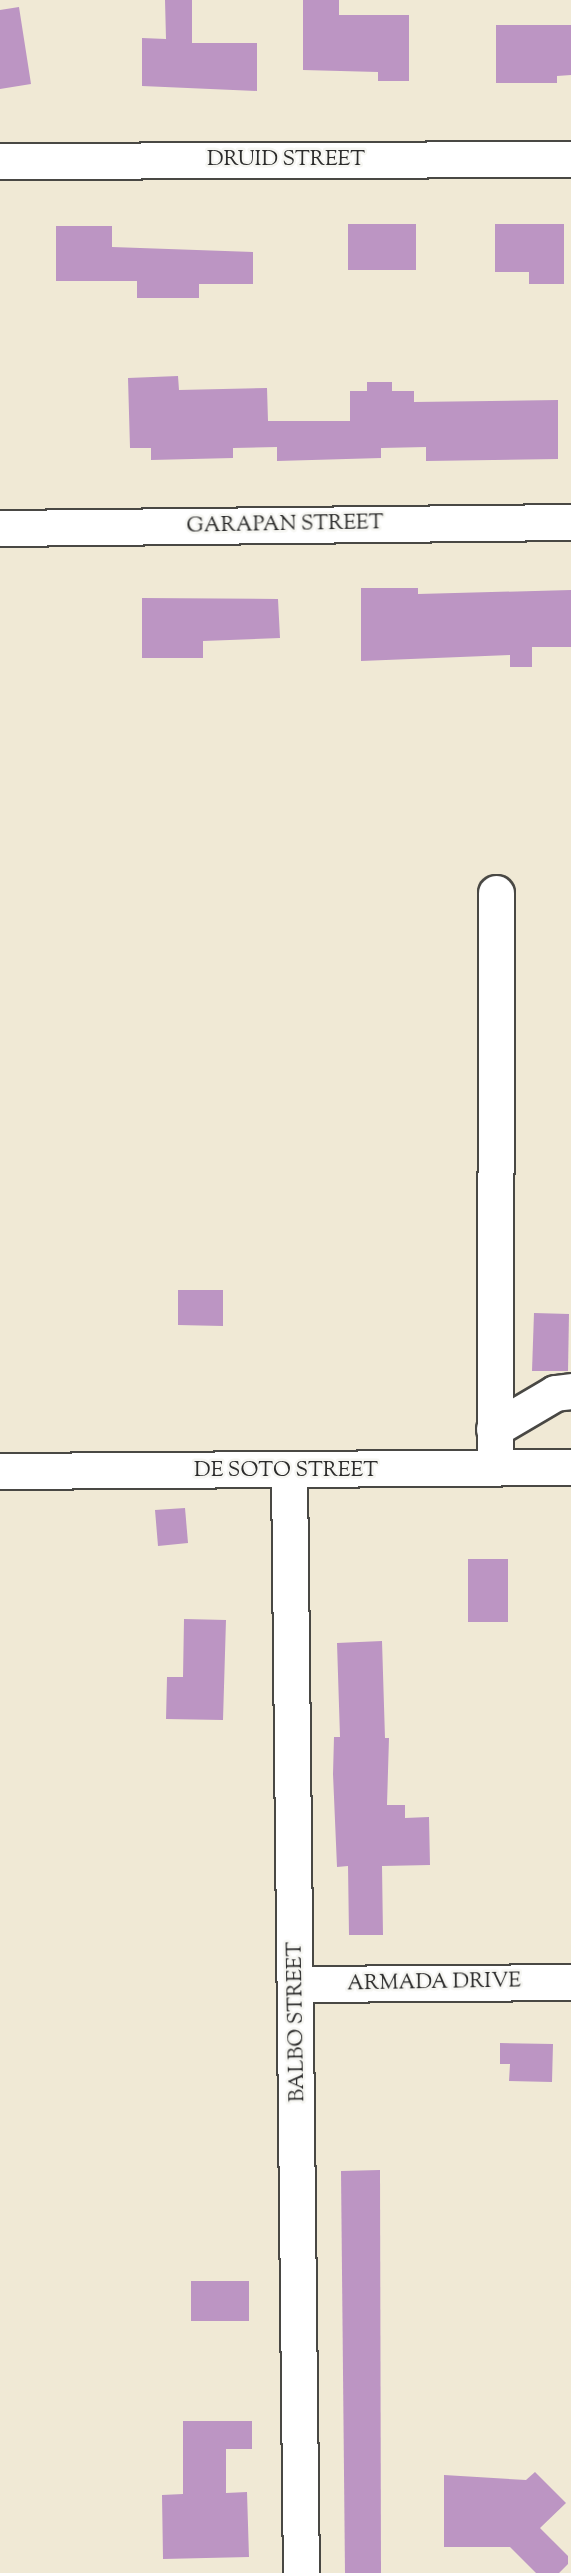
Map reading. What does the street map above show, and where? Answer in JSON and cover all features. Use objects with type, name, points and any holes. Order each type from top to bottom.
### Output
[{"type":"street","name":"DRUID STREET","points":[[0,162],[571,159]]},
{"type":"street","name":"GARAPAN STREET","points":[[0,528],[571,522]]},
{"type":"street","points":[[495,1468],[496,893]]},
{"type":"street","points":[[494,1429],[546,1398],[571,1391]]},
{"type":"street","name":"DE SOTO STREET","points":[[0,1471],[571,1467]]},
{"type":"street","name":"BALBO STREET","points":[[289,1471],[297,1984],[301,2573]]},
{"type":"street","name":"ARMADA DRIVE","points":[[297,1984],[571,1982]]},
{"type":"building","points":[[165,0],[192,0],[192,43],[257,43],[257,91],[142,86],[142,38],[166,39]]},
{"type":"building","points":[[303,0],[339,0],[339,15],[409,15],[409,81],[378,81],[378,72],[303,70]]},
{"type":"building","points":[[19,7],[31,84],[0,89],[0,10]]},
{"type":"building","points":[[496,25],[571,25],[571,75],[557,76],[557,83],[496,83]]},
{"type":"building","points":[[348,224],[416,224],[416,270],[348,270]]},
{"type":"building","points":[[495,224],[564,224],[564,284],[529,284],[529,272],[495,272]]},
{"type":"building","points":[[56,226],[112,226],[112,247],[253,252],[253,284],[199,284],[199,298],[137,298],[137,281],[56,281]]},
{"type":"building","points":[[178,376],[179,390],[267,388],[268,421],[350,421],[350,391],[367,391],[367,382],[392,382],[392,391],[414,391],[414,402],[558,400],[558,459],[426,461],[426,447],[381,448],[381,458],[277,461],[277,447],[233,448],[233,458],[151,460],[151,448],[130,448],[128,378]]},
{"type":"building","points":[[361,588],[418,588],[418,594],[571,590],[571,647],[532,647],[532,667],[510,667],[510,655],[361,661]]},
{"type":"building","points":[[142,598],[278,599],[280,638],[203,641],[203,658],[142,658]]},
{"type":"building","points":[[178,1290],[223,1290],[223,1326],[178,1325]]},
{"type":"building","points":[[534,1313],[569,1314],[568,1371],[532,1371]]},
{"type":"building","points":[[185,1508],[188,1543],[158,1546],[155,1510]]},
{"type":"building","points":[[468,1559],[508,1559],[508,1622],[468,1622]]},
{"type":"building","points":[[184,1619],[226,1620],[223,1720],[166,1719],[167,1677],[183,1677]]},
{"type":"building","points":[[382,1641],[385,1738],[389,1738],[387,1805],[405,1805],[405,1818],[429,1817],[430,1865],[382,1866],[383,1935],[349,1935],[348,1866],[337,1867],[333,1774],[334,1737],[340,1737],[337,1643]]},
{"type":"building","points":[[500,2043],[553,2044],[552,2082],[509,2081],[510,2064],[500,2064]]},
{"type":"building","points":[[380,2170],[381,2573],[345,2573],[341,2171]]},
{"type":"building","points":[[191,2281],[249,2281],[249,2321],[191,2321]]},
{"type":"building","points":[[183,2421],[252,2421],[252,2449],[226,2449],[226,2493],[247,2492],[249,2557],[163,2559],[162,2495],[183,2494]]},
{"type":"building","points":[[535,2472],[566,2503],[540,2528],[568,2556],[568,2564],[559,2573],[536,2573],[510,2547],[444,2547],[444,2475],[526,2480]]}]
